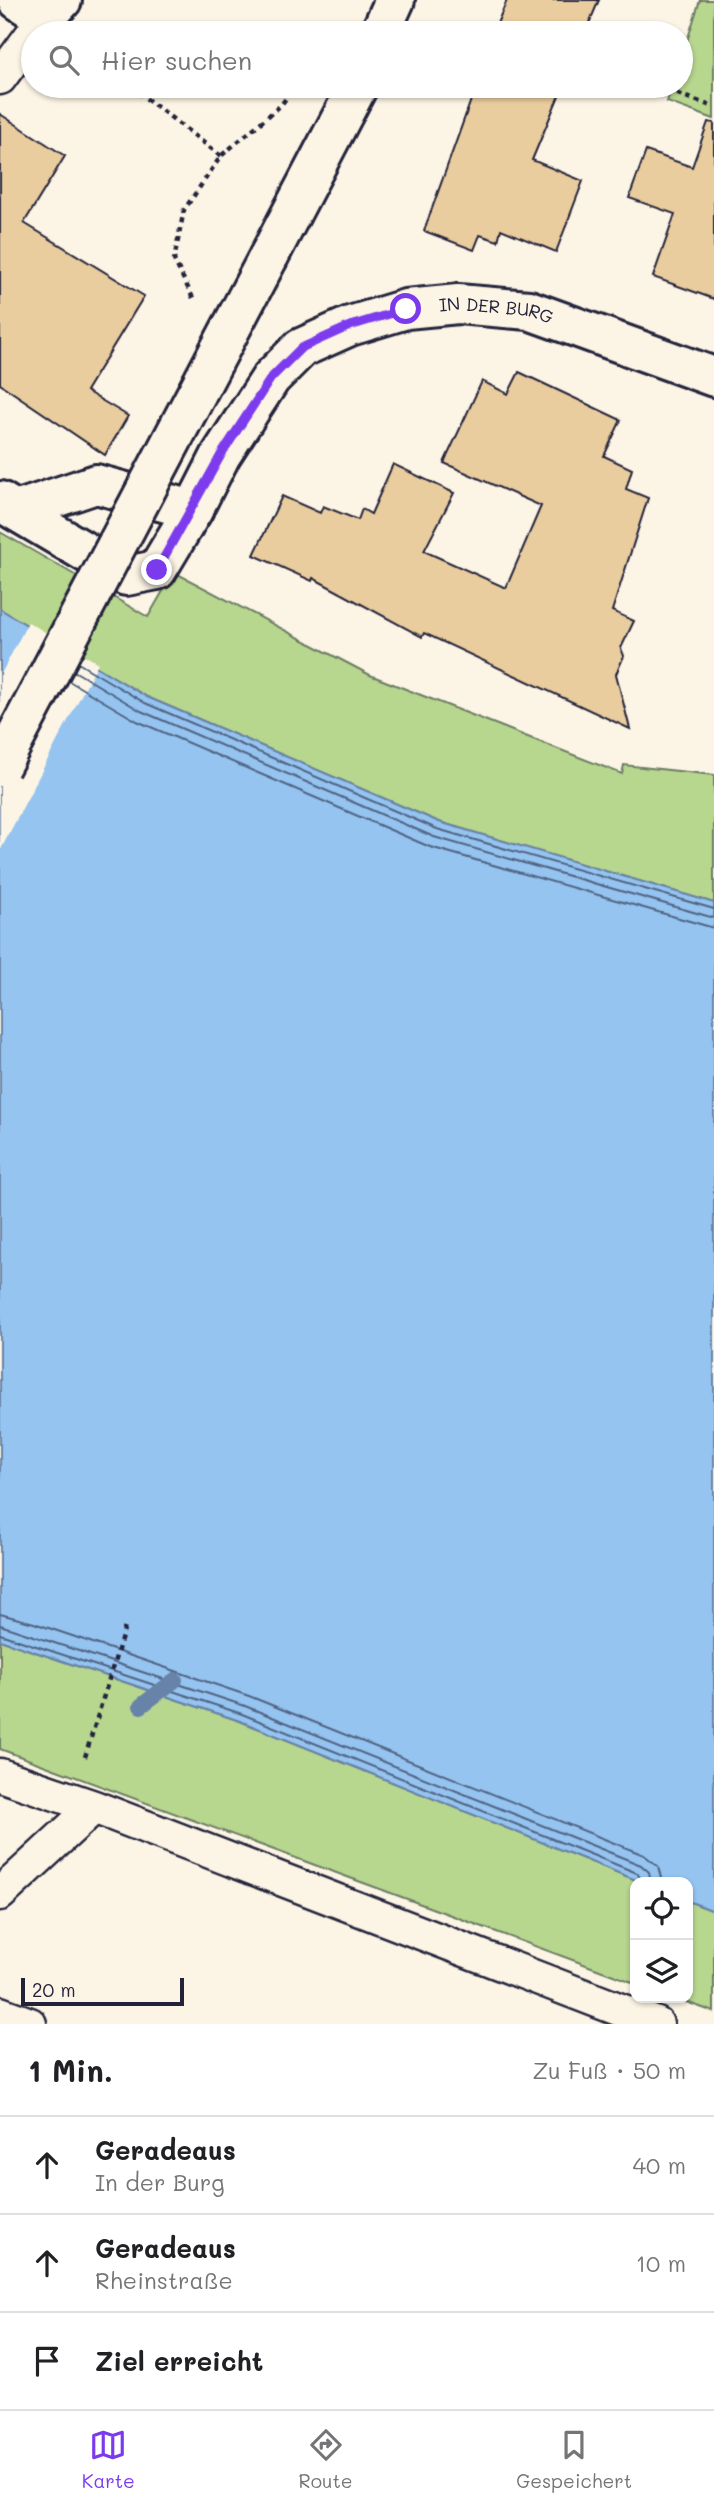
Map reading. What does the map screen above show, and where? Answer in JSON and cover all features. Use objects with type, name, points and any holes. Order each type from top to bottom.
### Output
[{"type":"street","points":[[385,21],[395,0]]},
{"type":"street","points":[[0,767],[352,98]]},
{"type":"street","name":"IN DER BURG","points":[[8,506],[126,576],[157,570],[193,510],[221,455],[271,378],[301,348],[350,326],[406,309],[458,304],[528,310],[714,377]]},
{"type":"street","points":[[8,506],[96,484],[193,510]]},
{"type":"lane","points":[[0,78],[21,44]]},
{"type":"lane","points":[[0,1775],[82,1803],[657,2024]]},
{"type":"lane","points":[[0,1894],[82,1803]]},
{"type":"lane","points":[[0,2012],[30,2024]]},
{"type":"path","points":[[146,98],[221,156]]},
{"type":"path","points":[[195,302],[174,260],[184,210],[221,156],[286,98]]},
{"type":"path","points":[[689,98],[714,107]]},
{"type":"path","points":[[82,1803],[97,1724],[125,1627]]},
{"type":"green space","points":[[700,0],[714,0],[714,119],[667,102],[668,98],[693,98],[693,22]]},
{"type":"green space","points":[[0,532],[148,617],[174,572],[370,675],[622,774],[624,765],[714,775],[714,903],[439,822],[147,697],[0,609]]},
{"type":"green space","points":[[0,1640],[240,1721],[630,1878],[630,1981],[0,1749]]},
{"type":"green space","points":[[693,1903],[714,1911],[714,2012],[689,2003],[693,2003]]},
{"type":"water","points":[[0,609],[147,697],[439,822],[714,903],[714,1911],[693,1903],[693,1877],[630,1878],[240,1721],[0,1640]]},
{"type":"pier","points":[[28,622],[98,663],[0,851],[0,676]]},
{"type":"building","points":[[507,0],[599,0],[590,21],[498,21]]},
{"type":"building","points":[[472,98],[558,98],[532,160],[583,181],[556,252],[501,229],[498,241],[480,235],[474,250],[424,231]]},
{"type":"building","points":[[0,114],[65,156],[24,223],[144,296],[86,391],[128,416],[105,455],[0,384]]},
{"type":"building","points":[[708,122],[714,123],[714,299],[653,277],[675,214],[629,198],[646,151],[692,167]]},
{"type":"building","points":[[519,372],[621,420],[604,456],[632,469],[626,489],[648,498],[612,611],[634,621],[621,648],[624,656],[616,674],[630,729],[424,633],[422,637],[313,578],[312,581],[254,555],[282,496],[320,513],[323,506],[358,520],[362,509],[371,514],[393,464],[454,493],[424,551],[506,588],[541,506],[444,463],[482,381],[508,394]]},
{"type":"waterway","points":[[141,1706],[175,1680]]},
{"type":"route","points":[[157,570],[193,510],[221,455],[271,378],[301,348],[350,326],[406,309]]}]
